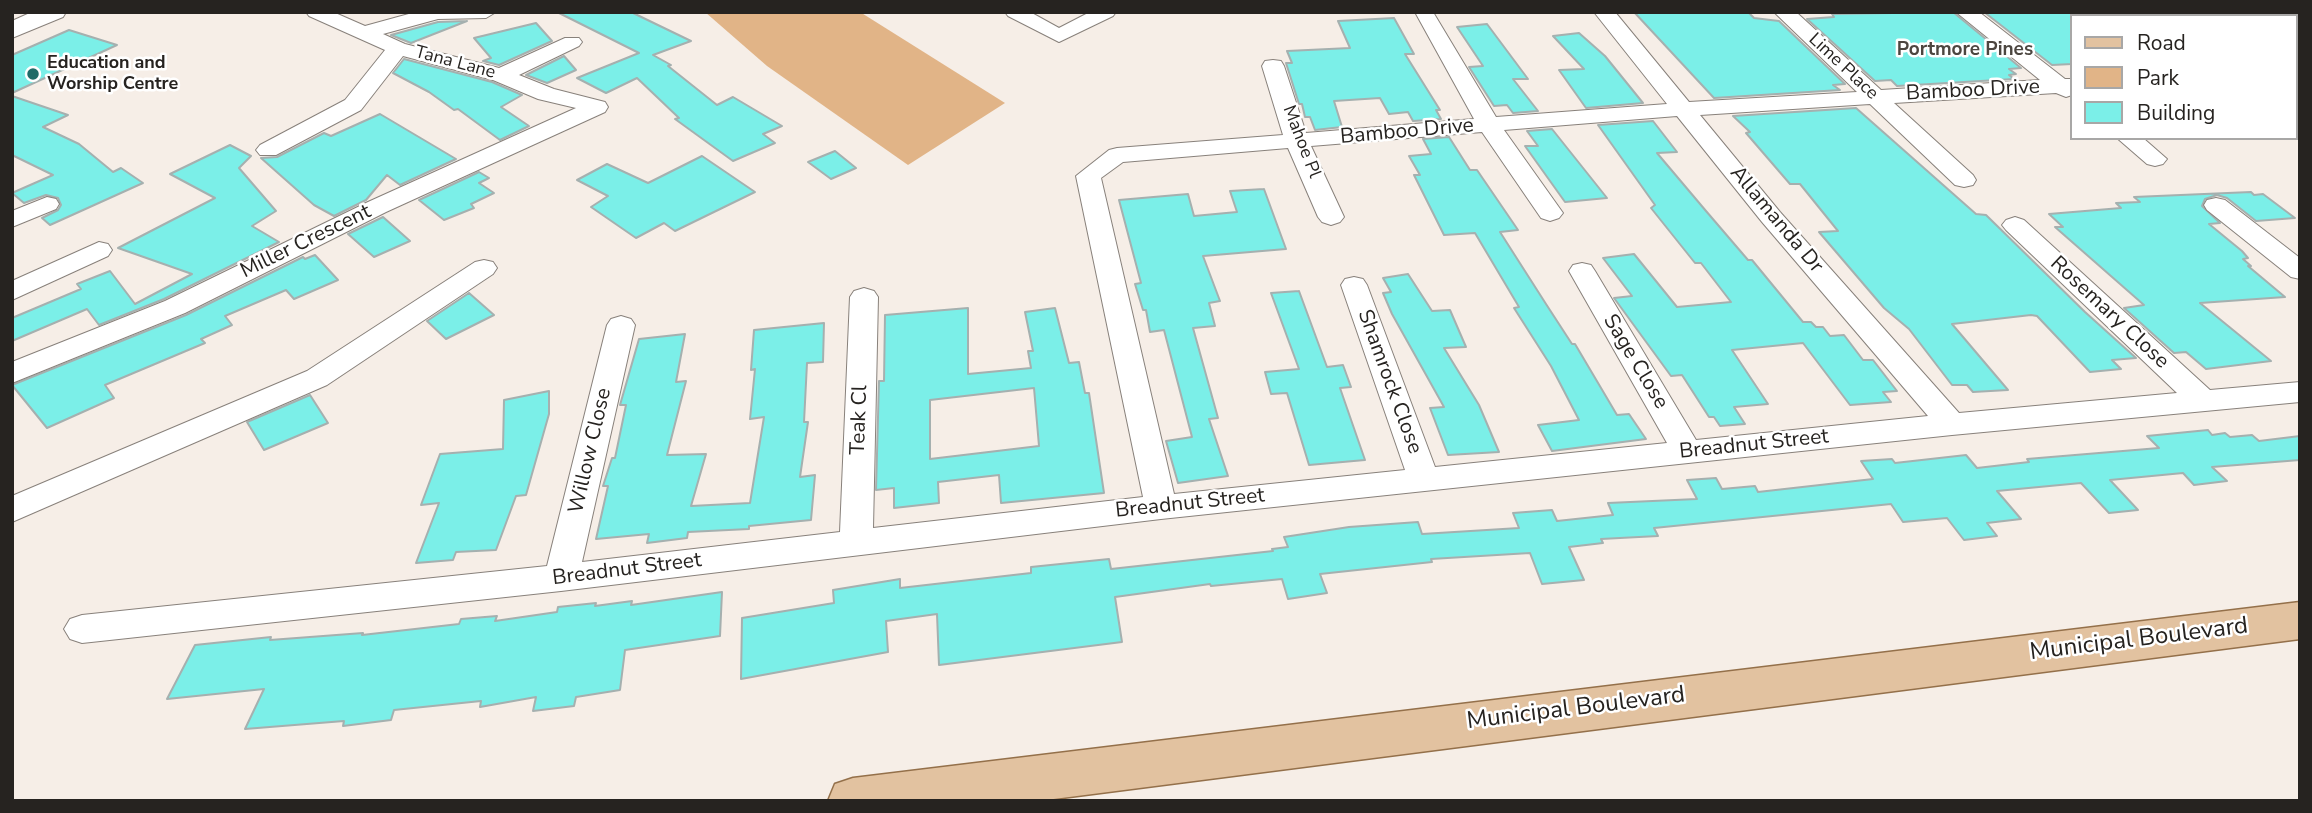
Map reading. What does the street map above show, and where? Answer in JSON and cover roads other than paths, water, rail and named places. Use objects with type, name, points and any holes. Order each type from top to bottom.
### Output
[{"type":"main road","name":"Municipal Boulevard","points":[[853,801],[1210,754],[2300,620]]},
{"type":"street","points":[[12,30],[54,12]]},
{"type":"street","name":"Tana Lane","points":[[316,12],[398,48],[501,75],[546,94],[597,107]]},
{"type":"street","points":[[365,32],[437,13],[486,12]]},
{"type":"street","points":[[1015,12],[1059,36],[1106,12]]},
{"type":"street","name":"Allamanda Dr","points":[[1604,12],[1771,216],[1952,424]]},
{"type":"street","name":"Lime Place","points":[[1784,12],[1964,180]]},
{"type":"street","points":[[1966,12],[2068,89]]},
{"type":"street","points":[[1424,14],[1489,125],[1550,213]]},
{"type":"street","points":[[501,75],[572,42]]},
{"type":"street","points":[[268,150],[353,105],[398,48]]},
{"type":"street","name":"Mahoe Pl","points":[[1273,66],[1297,141],[1331,217]]},
{"type":"street","name":"Bamboo Drive","points":[[1161,507],[1088,176],[1117,155],[1684,109],[1875,96],[2068,89]]},
{"type":"street","name":"Miller Crescent","points":[[12,373],[175,307],[377,207],[597,107]]},
{"type":"street","points":[[2131,140],[2155,159]]},
{"type":"street","points":[[12,220],[47,204]]},
{"type":"street","points":[[2216,205],[2300,271]]},
{"type":"street","name":"Rosemary Close","points":[[2015,225],[2204,401]]},
{"type":"street","points":[[12,292],[99,250]]},
{"type":"street","points":[[12,510],[317,378],[484,268]]},
{"type":"street","name":"Sage Close","points":[[1582,271],[1688,452]]},
{"type":"street","name":"Shamrock Close","points":[[1353,285],[1424,480]]},
{"type":"street","name":"Teak Cl","points":[[856,543],[864,297]]},
{"type":"street","name":"Willow Close","points":[[561,578],[621,325]]},
{"type":"street","name":"Breadnut Street","points":[[82,629],[561,578],[1161,507],[1952,424],[2300,391]]},
{"type":"place","name":"Education and Worship Centre","points":[[33,74]]},
{"type":"district","name":"Portmore Pines","points":[[1965,50]]}]
